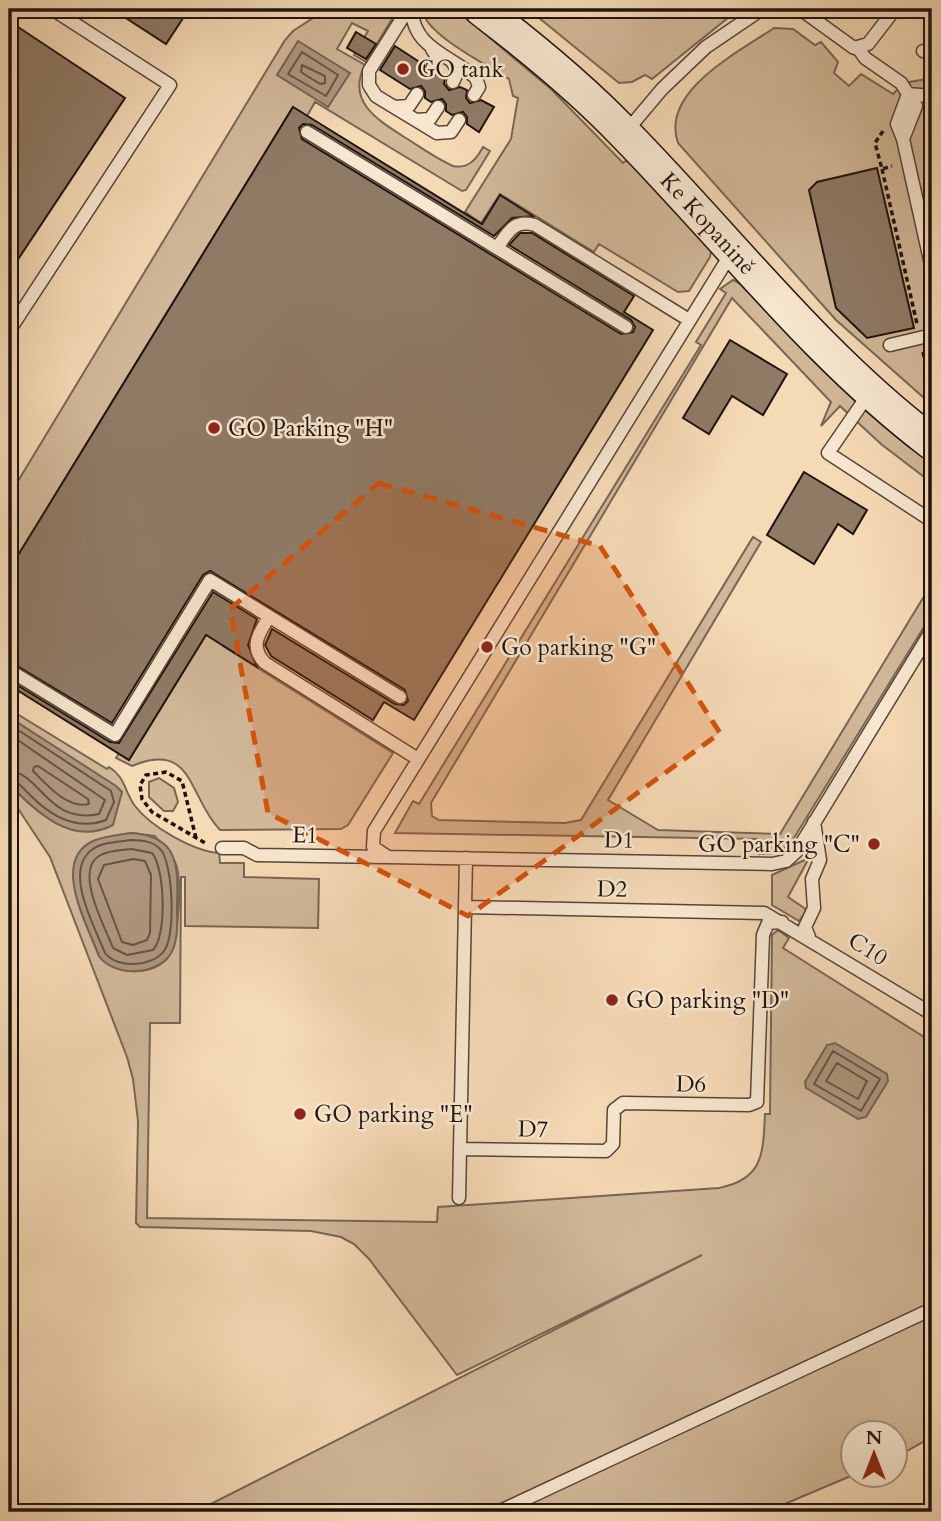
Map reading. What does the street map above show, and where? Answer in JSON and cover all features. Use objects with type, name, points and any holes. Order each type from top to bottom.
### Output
[{"type":"street","name":"Ke Kopanině","points":[[481,9],[563,75],[624,133],[821,347],[932,443]]},
{"type":"lane","points":[[9,331],[170,85],[52,9]]},
{"type":"lane","points":[[410,9],[412,20],[422,40],[476,78],[479,87],[474,95]]},
{"type":"lane","points":[[410,9],[368,77],[376,96],[437,133],[451,132],[459,120]]},
{"type":"lane","points":[[624,133],[662,89],[706,47],[762,9]]},
{"type":"lane","points":[[800,9],[845,45],[858,48],[868,44],[895,9]]},
{"type":"lane","points":[[858,48],[865,58],[901,83],[908,94]]},
{"type":"lane","points":[[432,49],[437,61],[432,69]]},
{"type":"lane","points":[[453,62],[458,74],[453,82]]},
{"type":"lane","points":[[394,106],[409,106],[417,94]]},
{"type":"lane","points":[[908,94],[932,96]]},
{"type":"lane","points":[[908,94],[897,124],[904,139],[932,269]]},
{"type":"lane","points":[[416,120],[430,119],[438,107]]},
{"type":"lane","points":[[307,132],[626,327]]},
{"type":"lane","points":[[498,248],[510,228],[529,223],[689,320]]},
{"type":"lane","points":[[383,855],[373,847],[372,836],[733,249]]},
{"type":"lane","points":[[890,345],[932,335]]},
{"type":"lane","points":[[870,392],[828,453],[932,521]]},
{"type":"lane","points":[[9,670],[115,735],[210,580],[400,697]]},
{"type":"lane","points":[[269,617],[256,642],[256,650],[265,663],[418,758]]},
{"type":"lane","points":[[809,937],[805,928],[814,908],[813,879],[820,860],[814,821],[932,630]]},
{"type":"lane","name":"D1","points":[[466,858],[772,864],[792,856],[814,821]]},
{"type":"lane","name":"E1","points":[[222,848],[244,848],[257,855],[466,858]]},
{"type":"lane","points":[[459,1198],[466,858]]},
{"type":"lane","name":"D2","points":[[465,907],[759,912]]},
{"type":"lane","name":"C10","points":[[759,912],[809,937],[932,1014]]},
{"type":"lane","name":"D6","points":[[606,1151],[613,1144],[614,1110],[623,1104],[749,1105],[757,1102],[763,934],[768,923],[782,922]]},
{"type":"lane","name":"D7","points":[[460,1149],[606,1151]]},
{"type":"lane","points":[[498,1512],[932,1309]]},
{"type":"path","points":[[882,169],[918,329]]},
{"type":"path","points":[[922,348],[932,391]]},
{"type":"path","points":[[196,838],[182,782],[166,772],[146,775],[140,785],[146,807],[196,838],[222,848]]},
{"type":"highlighted area","points":[[379,483],[600,546],[720,733],[468,916],[268,813],[230,609]]},
{"type":"shaded area","points":[[327,9],[398,9],[366,62],[354,55],[368,31],[352,23],[337,49],[365,65],[360,78],[360,90],[363,101],[378,118],[430,154],[453,166],[463,166],[471,162],[483,147],[490,151],[466,190],[462,191],[315,102],[307,116],[293,107],[9,570],[9,496],[285,40],[293,31]]},
{"type":"shaded area","points":[[423,9],[453,9],[460,13],[551,89],[623,163],[627,160],[711,251],[689,291],[678,292],[599,244],[594,252],[500,194],[481,223],[465,212],[511,139],[518,98],[513,96],[509,79],[444,38],[425,18]]},
{"type":"shaded area","points":[[528,9],[739,9],[652,79],[645,75],[632,82],[619,83]]},
{"type":"shaded area","points":[[774,28],[793,29],[815,45],[821,42],[838,62],[834,73],[849,86],[861,74],[893,94],[904,83],[932,78],[932,405],[836,320],[678,143],[675,124],[680,107],[691,91],[723,62]]},
{"type":"shaded area","points":[[733,280],[850,394],[932,459],[932,483],[881,444],[840,406],[821,426],[831,402],[732,298],[431,803],[432,816],[439,820],[565,823],[581,820],[753,537],[761,542],[608,800],[658,830],[780,834],[932,583],[932,614],[789,846],[771,854],[759,854],[758,839],[395,833],[413,801],[419,804],[701,345],[696,342],[726,293],[720,289]]},
{"type":"shaded area","points":[[225,604],[223,646],[393,753],[348,825],[341,829],[220,830],[179,766],[167,760],[152,760],[132,766],[116,758]]},
{"type":"shaded area","points":[[9,709],[107,769],[109,767],[115,771],[135,806],[151,822],[185,843],[219,853],[220,863],[244,863],[244,877],[319,879],[318,928],[185,926],[185,877],[181,877],[180,1023],[150,1023],[147,1218],[437,1222],[438,1207],[719,1188],[734,1184],[753,1171],[758,1162],[765,1114],[770,1114],[772,935],[778,930],[789,938],[783,948],[932,1042],[932,1302],[486,1512],[195,1512],[702,1255],[457,1375],[369,1259],[354,1244],[341,1237],[311,1231],[140,1227],[136,1223],[138,1121],[133,1079],[127,1057],[50,857],[9,795],[9,784],[52,820],[64,826],[91,830],[107,828],[122,792],[9,717]],"holes":[[[131,833],[155,836],[175,862],[179,881],[173,946],[164,962],[156,967],[124,970],[106,963],[99,956],[77,896],[74,878],[77,863],[86,850],[104,840]]]},
{"type":"shaded area","points":[[159,778],[174,788],[178,802],[173,811],[164,811],[149,797],[149,782]]},
{"type":"shaded area","points":[[809,858],[788,897],[807,910],[799,921],[772,905],[772,875]]},
{"type":"shaded area","points":[[932,1313],[932,1437],[909,1450],[909,1420],[839,1420],[839,1481],[766,1512],[509,1512]]},
{"type":"water","points":[[298,41],[350,73],[328,107],[277,75]]},
{"type":"water","points":[[9,717],[122,792],[113,825],[98,831],[69,829],[43,815],[9,784]]},
{"type":"water","points":[[131,833],[147,835],[167,847],[173,856],[177,879],[177,931],[173,950],[155,967],[134,971],[114,968],[99,956],[81,912],[73,878],[74,863],[80,850],[98,839]]},
{"type":"water","points":[[835,1043],[887,1074],[888,1081],[866,1117],[858,1119],[806,1088],[805,1082],[827,1045]]},
{"type":"building","points":[[112,9],[189,9],[166,44]]},
{"type":"building","points":[[9,21],[125,98],[9,273]]},
{"type":"building","points":[[356,32],[376,44],[366,59],[347,48]]},
{"type":"building","points":[[395,46],[424,65],[428,77],[439,74],[445,78],[444,84],[449,90],[460,87],[467,90],[466,98],[470,103],[481,100],[494,107],[479,132],[467,124],[467,117],[463,112],[452,115],[446,111],[446,104],[442,99],[431,102],[425,98],[425,91],[421,86],[410,89],[380,70]]},
{"type":"building","name":"GO Parking \"H\"","points":[[293,107],[482,224],[500,195],[533,216],[512,218],[494,236],[312,125],[303,124],[299,128],[302,139],[621,334],[633,332],[635,327],[631,320],[509,245],[520,233],[532,233],[634,296],[624,312],[653,330],[414,720],[384,702],[373,720],[271,656],[265,645],[272,629],[395,704],[404,705],[408,701],[405,690],[210,571],[203,575],[112,723],[9,661],[9,570]]},
{"type":"building","points":[[877,168],[914,328],[867,338],[836,308],[809,190],[817,182]]},
{"type":"building","points":[[730,340],[787,374],[763,415],[732,396],[709,434],[683,418]]},
{"type":"building","points":[[804,472],[867,510],[853,534],[838,524],[814,564],[767,535]]},
{"type":"building","points":[[213,592],[257,619],[248,645],[257,667],[206,635],[129,760],[9,685],[9,680],[110,742],[119,743]]},
{"type":"place","name":"GO tank","points":[[403,69]]},
{"type":"place","name":"GO Parking \"H\"","points":[[214,428]]},
{"type":"place","name":"Go parking \"G\"","points":[[487,647]]},
{"type":"place","name":"GO parking \"C\"","points":[[874,844]]},
{"type":"place","name":"GO parking \"D\"","points":[[612,1000]]},
{"type":"place","name":"GO parking \"E\"","points":[[300,1114]]}]
